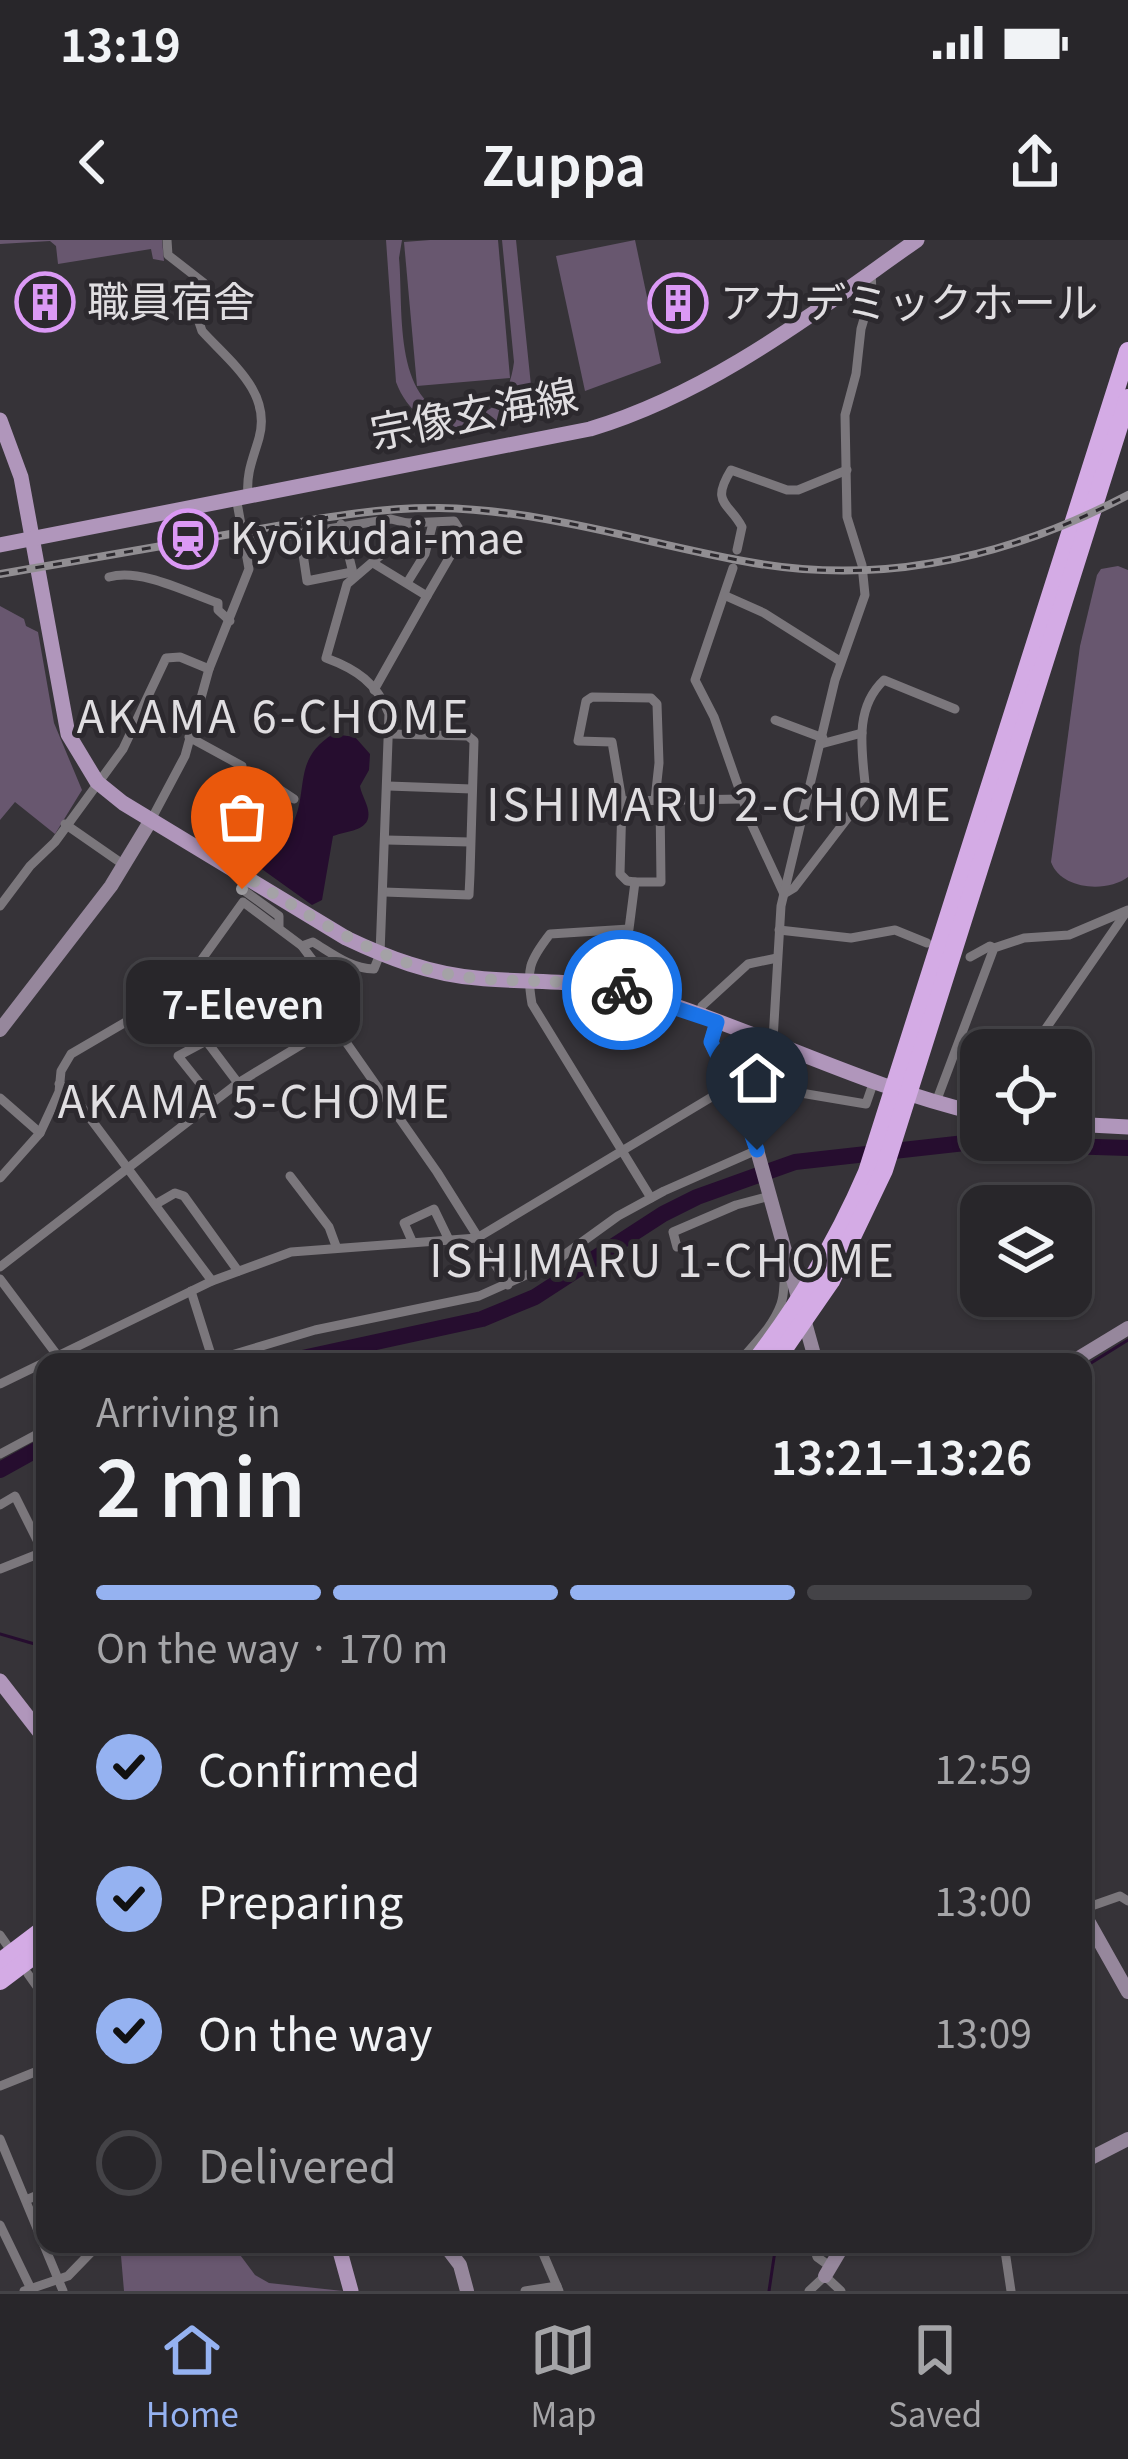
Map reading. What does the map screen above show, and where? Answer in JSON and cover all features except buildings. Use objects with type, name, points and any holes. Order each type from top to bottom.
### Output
[{"type":"highway","points":[[782,1353],[875,1171],[889,1132],[1088,499],[1128,351]]},
{"type":"highway","points":[[1088,499],[1128,398]]},
{"type":"highway","points":[[763,1353],[803,1311]]},
{"type":"highway","points":[[2,1947],[36,1932]]},
{"type":"highway","points":[[0,1981],[36,1954]]},
{"type":"main road","name":"宗像玄海線","points":[[0,544],[35,546],[242,496],[627,418],[712,380],[917,240]]},
{"type":"main road","points":[[0,420],[17,463],[35,546],[68,734],[97,782],[151,820],[380,954],[461,976],[613,987],[960,1108]]},
{"type":"main road","points":[[0,1030],[124,865],[151,820]]},
{"type":"main road","points":[[717,1022],[711,1042],[758,1152],[813,1353]]},
{"type":"main road","points":[[1092,1125],[1128,1127]]},
{"type":"main road","points":[[1087,1353],[1128,1328]]},
{"type":"main road","points":[[0,1681],[36,1725]]},
{"type":"main road","points":[[1092,1932],[1128,1992]]},
{"type":"main road","points":[[1092,2157],[1128,2138]]},
{"type":"main road","points":[[341,2253],[352,2291]]},
{"type":"main road","points":[[454,2253],[467,2291]]},
{"type":"main road","points":[[828,2271],[839,2253]]},
{"type":"street","points":[[151,820],[184,756],[209,669],[250,569],[240,518],[247,472],[261,433],[258,395],[202,331],[204,283],[168,255],[167,240]]},
{"type":"street","points":[[770,1090],[784,894],[840,661],[865,596],[862,565],[847,517],[844,415],[856,374],[872,272]]},
{"type":"street","points":[[737,550],[742,527],[723,508],[722,498],[731,470],[798,490],[847,470]]},
{"type":"street","points":[[244,541],[391,519],[454,521],[461,532],[374,689]]},
{"type":"street","points":[[300,534],[307,581],[353,574],[373,563],[407,523]]},
{"type":"street","points":[[407,583],[424,554],[433,523]]},
{"type":"street","points":[[302,946],[314,942],[365,969],[374,969],[380,954],[389,714],[356,669],[326,658],[353,574],[341,524]]},
{"type":"street","points":[[373,563],[427,596]]},
{"type":"street","points":[[733,568],[694,680],[715,717],[742,799],[784,894]]},
{"type":"street","points":[[109,577],[134,574],[157,579],[218,603],[218,610],[230,621]]},
{"type":"street","points":[[726,596],[764,613],[840,661]]},
{"type":"street","points":[[0,906],[30,866],[56,842],[123,749],[166,658],[180,657],[209,669]]},
{"type":"street","points":[[784,894],[866,794],[861,721],[878,685],[884,680],[955,709]]},
{"type":"street","points":[[651,698],[657,704],[657,800],[661,882],[627,881],[620,874],[622,801],[612,742],[578,741],[586,701],[651,698]]},
{"type":"street","points":[[775,720],[822,741],[862,733]]},
{"type":"street","points":[[384,892],[469,896],[474,741],[468,736],[390,734]]},
{"type":"street","points":[[189,737],[242,766],[229,804],[225,863]]},
{"type":"street","points":[[225,842],[237,840],[270,784],[294,799]]},
{"type":"street","points":[[388,786],[472,789]]},
{"type":"street","points":[[622,801],[742,799]]},
{"type":"street","points":[[65,824],[124,865]]},
{"type":"street","points":[[386,840],[470,842]]},
{"type":"street","points":[[247,877],[242,889],[279,916],[279,926]]},
{"type":"street","points":[[635,882],[629,929],[550,934],[531,957],[528,981],[532,1004],[651,1198]]},
{"type":"street","points":[[0,1178],[40,1132],[71,1054],[187,980],[243,902],[279,926],[317,966],[334,1025],[437,1172],[508,1285]]},
{"type":"street","points":[[970,957],[990,946],[1024,938],[1077,933],[1128,910]]},
{"type":"street","points":[[1046,1029],[1128,910]]},
{"type":"street","points":[[779,930],[851,938],[895,931],[927,943]]},
{"type":"street","points":[[936,1102],[994,948]]},
{"type":"street","points":[[698,1015],[748,964],[777,958]]},
{"type":"street","points":[[171,994],[238,1083]]},
{"type":"street","points":[[0,1268],[238,1083],[334,1025]]},
{"type":"street","points":[[206,1041],[178,1056],[214,1101]]},
{"type":"street","points":[[59,1353],[212,1281],[290,1252],[477,1238],[725,1089],[770,1090],[866,1104],[874,1081]]},
{"type":"street","points":[[59,1084],[69,1090],[212,1281]]},
{"type":"street","points":[[0,1097],[40,1132]]},
{"type":"street","points":[[237,1353],[315,1330],[479,1296],[508,1285],[554,1263],[651,1198],[758,1152]]},
{"type":"street","points":[[290,1176],[336,1246]]},
{"type":"street","points":[[156,1204],[175,1193],[184,1196],[238,1271]]},
{"type":"street","points":[[677,1246],[673,1232],[770,1196]]},
{"type":"street","points":[[412,1241],[404,1223],[434,1209],[449,1240]]},
{"type":"street","points":[[747,1353],[781,1304],[784,1272],[790,1265]]},
{"type":"street","points":[[0,1279],[56,1353]]},
{"type":"street","points":[[191,1291],[208,1353]]},
{"type":"street","points":[[0,1384],[36,1365]]},
{"type":"street","points":[[0,1454],[36,1435]]},
{"type":"street","points":[[0,1505],[15,1496],[36,1538]]},
{"type":"street","points":[[0,1569],[36,1555]]},
{"type":"street","points":[[1092,1911],[1104,1898],[1120,1896],[1128,1901]]},
{"type":"street","points":[[28,1974],[36,1985]]},
{"type":"street","points":[[0,2086],[36,2072]]},
{"type":"street","points":[[0,2139],[36,2224]]},
{"type":"street","points":[[26,2200],[36,2196]]},
{"type":"street","points":[[0,2225],[28,2290],[62,2286],[91,2253]]},
{"type":"street","points":[[48,2253],[62,2286]]},
{"type":"street","points":[[525,2291],[558,2289],[543,2253]]},
{"type":"street","points":[[816,2253],[841,2291]]},
{"type":"street","points":[[1005,2253],[1011,2291]]},
{"type":"street","points":[[810,2291],[828,2271]]},
{"type":"shaded area","points":[[0,240],[162,240],[164,261],[153,259],[151,249],[58,264],[56,246],[50,241],[0,244]]},
{"type":"shaded area","points":[[386,240],[402,240],[403,331],[413,379],[440,412],[464,419],[493,407],[505,393],[512,373],[502,240],[516,240],[533,405],[490,425],[461,432],[434,425],[411,408],[396,382]]},
{"type":"shaded area","points":[[498,240],[510,378],[417,386],[404,242]]},
{"type":"shaded area","points":[[635,240],[661,363],[585,391],[556,256]]},
{"type":"shaded area","points":[[1118,566],[1128,570],[1128,877],[1109,885],[1085,886],[1064,878],[1051,862],[1080,646],[1097,575],[1101,569]]},
{"type":"shaded area","points":[[0,606],[38,632],[54,723],[82,790],[55,834],[15,802],[0,820]]},
{"type":"shaded area","points":[[333,734],[355,737],[370,754],[369,770],[360,786],[368,814],[364,825],[333,836],[322,900],[312,905],[259,867],[290,829],[311,755]]},
{"type":"shaded area","points":[[121,2253],[239,2253],[255,2275],[269,2283],[343,2291],[124,2291]]},
{"type":"waterway","points":[[325,1353],[482,1319],[535,1297],[663,1214],[795,1162],[965,1143],[1128,1148]]},
{"type":"waterway","points":[[1092,1362],[1128,1340]]},
{"type":"waterway","points":[[0,1470],[36,1450]]},
{"type":"waterway","points":[[0,1634],[36,1644]]},
{"type":"waterway","points":[[769,2291],[775,2253]]},
{"type":"railway","points":[[0,574],[340,516],[439,508],[516,514],[793,568],[893,568],[941,561],[1036,536],[1128,495]]},
{"type":"way so far","points":[[242,889],[247,877],[346,938],[433,971],[482,979],[590,983],[622,990]]},
{"type":"place","name":"職員宿舎","points":[[45,302]]},
{"type":"place","name":"アカデミックホール","points":[[678,303]]},
{"type":"place","name":"Kyōikudai-mae","points":[[188,539]]},
{"type":"place","name":"7-Eleven","points":[[242,889]]},
{"type":"district","name":"AKAMA 6-CHOME","points":[[274,717]]},
{"type":"district","name":"ISHIMARU 2-CHOME","points":[[720,805]]},
{"type":"district","name":"AKAMA 5-CHOME","points":[[255,1102]]},
{"type":"district","name":"ISHIMARU 1-CHOME","points":[[663,1261]]},
{"type":"route","points":[[622,990],[717,1022],[711,1042],[757,1150]]}]
